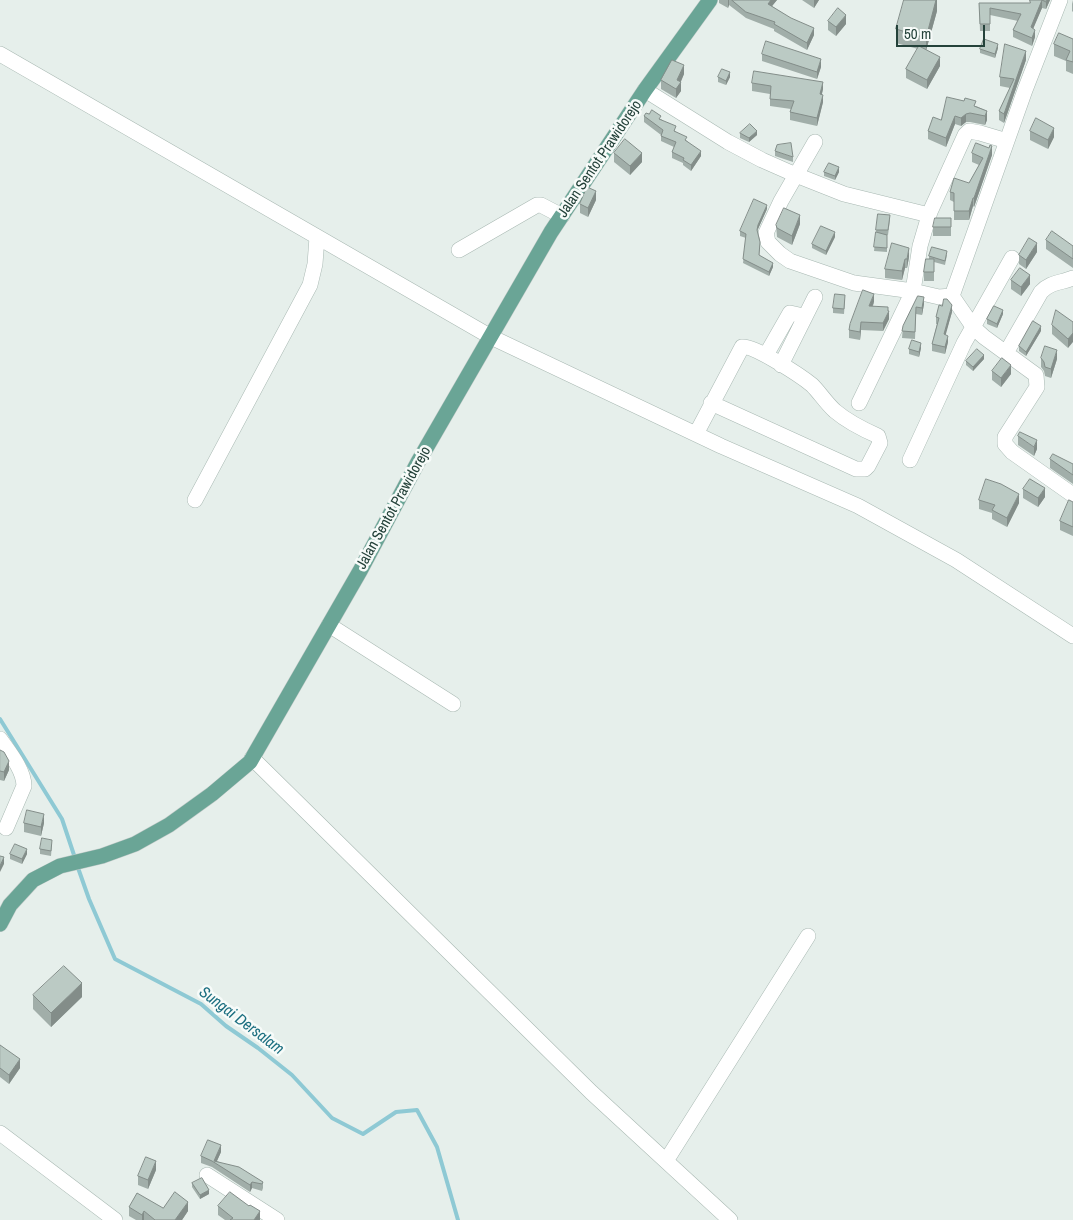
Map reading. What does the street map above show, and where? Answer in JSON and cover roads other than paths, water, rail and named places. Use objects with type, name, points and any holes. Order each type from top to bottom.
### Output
[{"type":"main road","name":"Jalan Sentot Prawidorejo","points":[[0,924],[10,905],[33,880],[60,866],[102,856],[135,844],[169,825],[235,776],[252,758],[329,625],[418,462],[562,216],[645,90],[710,0]]},
{"type":"street","points":[[952,296],[1025,90],[1060,0]]},
{"type":"street","points":[[0,54],[491,337],[696,434],[858,506],[956,560],[1073,636]]},
{"type":"street","points":[[645,90],[728,142],[762,160],[844,194],[929,216]]},
{"type":"street","points":[[859,402],[913,292],[920,246],[929,216],[965,135],[969,131],[1007,141]]},
{"type":"street","points":[[815,142],[772,218],[766,233],[768,242],[790,261],[854,283],[939,297],[952,296]]},
{"type":"street","points":[[459,250],[537,206],[542,205],[562,216]]},
{"type":"street","points":[[195,500],[310,284],[315,264],[317,237]]},
{"type":"street","points":[[910,460],[964,343],[1012,258]]},
{"type":"street","points":[[1006,353],[1041,292],[1054,282],[1073,278]]},
{"type":"street","points":[[952,296],[974,328],[1036,375],[1038,384],[1005,437],[1005,444],[1012,452],[1073,495]]},
{"type":"street","points":[[781,365],[814,298]]},
{"type":"street","points":[[766,355],[790,313],[804,319]]},
{"type":"street","points":[[696,434],[711,403],[742,347],[751,348],[766,355],[811,385],[834,410],[854,425],[878,436],[880,443],[868,466],[856,469],[711,403]]},
{"type":"street","points":[[329,625],[453,704]]},
{"type":"street","points":[[0,740],[14,760],[24,781],[24,786],[6,828]]},
{"type":"street","points":[[252,758],[577,1078],[730,1220]]},
{"type":"street","points":[[666,1161],[808,936]]},
{"type":"street","points":[[0,1133],[115,1220]]},
{"type":"street","points":[[207,1174],[277,1220]]},
{"type":"waterway","name":"Sungai Dersalam","points":[[0,719],[62,819],[75,858]]},
{"type":"waterway","name":"Sungai Dersalam","points":[[77,865],[89,899],[115,959],[201,1004],[226,1026],[292,1075],[332,1118],[363,1134],[396,1112],[417,1110],[437,1147],[458,1220]]}]
